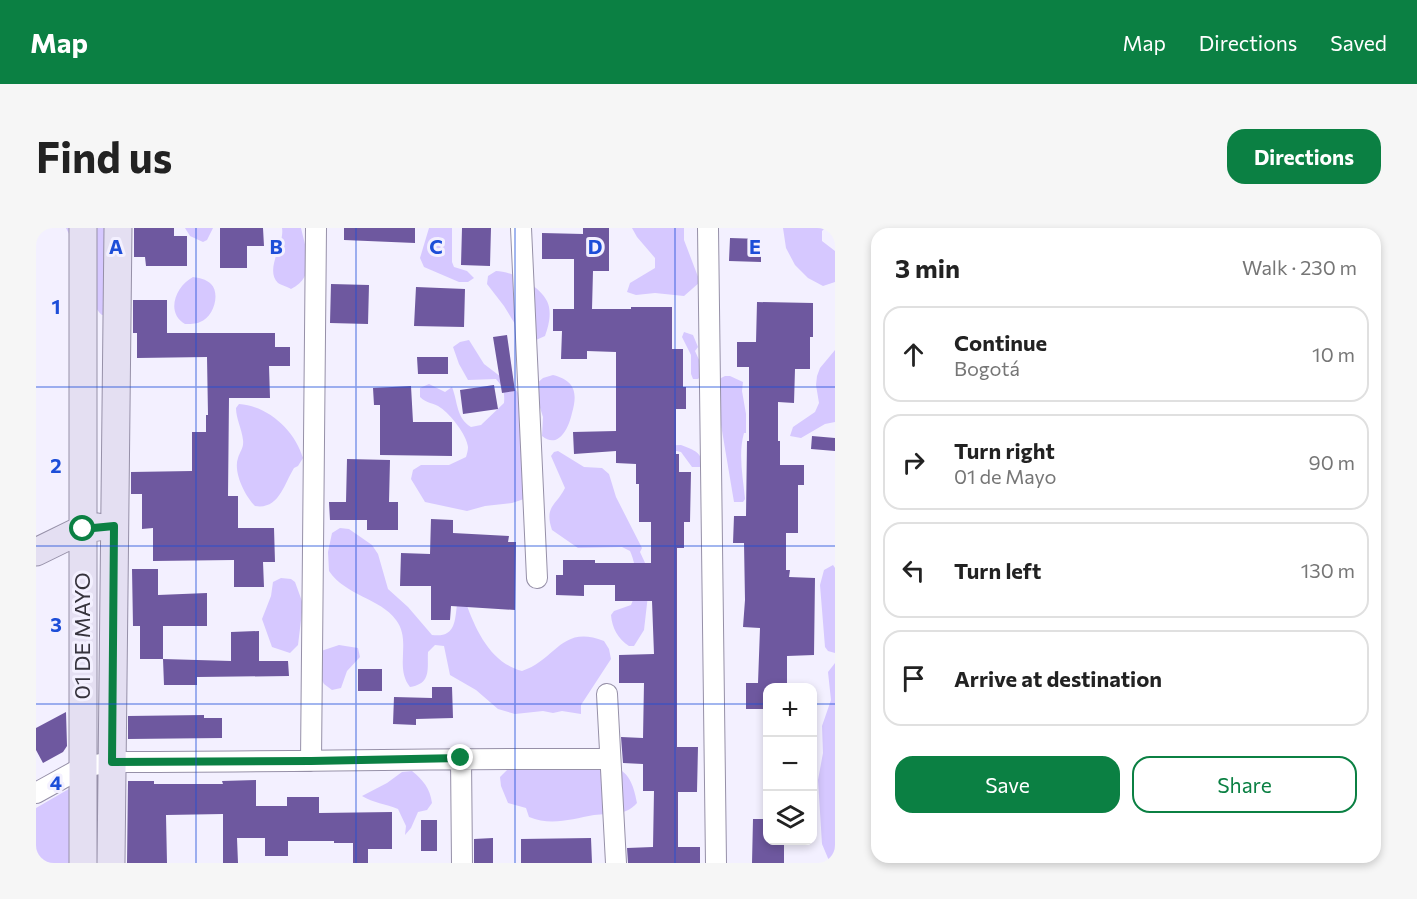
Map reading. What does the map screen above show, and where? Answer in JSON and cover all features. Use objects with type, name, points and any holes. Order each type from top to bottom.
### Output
[{"type":"street","name":"01 DE MAYO","points":[[83,228],[83,863]]},
{"type":"street","name":"01 DE MAYO","points":[[111,863],[118,228]]},
{"type":"street","points":[[311,761],[316,228]]},
{"type":"street","points":[[521,228],[537,578]]},
{"type":"street","points":[[708,228],[716,863]]},
{"type":"street","points":[[83,357],[116,358]]},
{"type":"street","points":[[36,552],[83,529],[114,526]]},
{"type":"street","points":[[607,693],[616,863]]},
{"type":"street","points":[[461,758],[462,863]]},
{"type":"street","points":[[36,793],[83,767],[112,762],[461,758],[610,759]]},
{"type":"shaded area","points":[[66,228],[121,228],[107,314],[102,315],[95,306],[87,271]]},
{"type":"shaded area","points":[[185,228],[213,228],[207,240],[203,242],[190,236]]},
{"type":"shaded area","points":[[282,228],[301,228],[307,254],[307,270],[304,277],[291,289],[278,283],[273,271]]},
{"type":"shaded area","points":[[429,228],[452,228],[454,267],[467,271],[474,278],[468,282],[459,282],[424,267],[420,258]]},
{"type":"shaded area","points":[[632,228],[684,228],[684,240],[700,282],[684,296],[655,293],[636,295],[627,292],[630,283],[655,268],[655,258]]},
{"type":"shaded area","points":[[783,228],[825,228],[822,231],[822,241],[835,251],[835,282],[823,286],[808,278],[795,265],[786,248]]},
{"type":"shaded area","points":[[496,271],[511,274],[528,282],[547,300],[550,311],[545,336],[536,340],[518,329],[487,284],[488,276]]},
{"type":"shaded area","points":[[193,277],[205,280],[214,288],[214,305],[205,320],[185,324],[175,313],[175,299],[182,286]]},
{"type":"shaded area","points":[[684,332],[693,335],[698,347],[695,351],[700,362],[701,376],[698,379],[693,379],[691,374],[691,355],[682,337]]},
{"type":"shaded area","points":[[469,340],[484,364],[513,386],[519,394],[543,474],[543,484],[539,492],[530,497],[512,503],[467,511],[425,502],[411,479],[413,470],[421,465],[449,465],[466,457],[468,448],[465,437],[453,420],[441,408],[420,397],[420,388],[429,384],[445,392],[452,387],[460,414],[471,427],[481,425],[504,403],[503,390],[496,379],[468,380],[459,364],[453,347]]},
{"type":"shaded area","points":[[835,350],[835,422],[825,424],[801,438],[790,436],[793,427],[815,412],[819,403],[817,376],[820,368]]},
{"type":"shaded area","points":[[553,375],[567,381],[575,395],[566,430],[558,439],[548,440],[542,436],[543,417],[537,398],[536,384],[543,378]]},
{"type":"shaded area","points":[[725,376],[743,382],[746,433],[744,433],[741,449],[745,499],[743,502],[734,502],[718,407],[719,382]]},
{"type":"shaded area","points":[[239,404],[261,409],[279,422],[294,438],[303,458],[294,468],[275,500],[263,506],[255,506],[251,502],[237,470],[243,443],[236,412]]},
{"type":"shaded area","points":[[681,445],[699,455],[701,467],[692,467],[681,452],[654,446]]},
{"type":"shaded area","points":[[558,451],[584,467],[602,468],[609,474],[616,497],[642,548],[640,552],[646,565],[648,595],[644,630],[634,646],[629,646],[619,637],[614,629],[611,615],[614,611],[631,605],[634,598],[636,578],[630,551],[622,547],[578,548],[552,530],[550,511],[565,488],[551,456]]},
{"type":"shaded area","points":[[340,528],[349,529],[372,545],[378,554],[388,589],[408,607],[432,635],[445,634],[449,631],[454,623],[457,604],[466,603],[480,635],[493,653],[511,667],[522,671],[534,666],[568,640],[590,637],[604,641],[611,659],[581,705],[581,714],[543,711],[515,714],[498,709],[476,690],[450,675],[444,646],[435,645],[428,652],[428,669],[425,679],[422,683],[410,687],[403,671],[403,637],[396,620],[381,607],[344,586],[329,571],[328,552],[332,533]]},
{"type":"shaded area","points":[[833,565],[835,568],[835,653],[828,651],[825,647],[820,585],[824,570]]},
{"type":"shaded area","points":[[281,578],[295,582],[303,604],[298,645],[290,653],[272,647],[262,619],[271,596],[273,582]]},
{"type":"shaded area","points":[[339,645],[358,648],[360,657],[347,671],[341,688],[332,690],[324,684],[315,668],[321,651]]},
{"type":"shaded area","points":[[835,663],[835,863],[830,863],[822,844],[818,780],[823,753],[822,726],[831,700],[828,672]]},
{"type":"shaded area","points":[[586,766],[620,770],[630,780],[637,803],[617,814],[594,815],[562,821],[537,820],[529,817],[526,808],[508,803],[500,777],[507,770],[515,767]]},
{"type":"shaded area","points":[[412,771],[430,793],[432,803],[427,810],[418,812],[405,835],[406,826],[398,809],[362,796],[402,772]]},
{"type":"shaded area","points":[[74,786],[72,863],[36,863],[36,808]]},
{"type":"building","points":[[134,228],[174,228],[174,236],[187,236],[187,266],[146,266],[145,257],[134,257]]},
{"type":"building","points":[[220,228],[263,228],[264,246],[247,246],[247,268],[220,268]]},
{"type":"building","points":[[344,228],[415,228],[415,243],[344,240]]},
{"type":"building","points":[[462,228],[491,228],[490,266],[461,265]]},
{"type":"building","points":[[583,228],[609,228],[609,271],[593,271],[592,309],[672,307],[672,349],[683,349],[683,387],[686,387],[686,409],[676,409],[676,454],[679,454],[679,472],[691,472],[690,522],[684,522],[684,548],[677,548],[677,747],[698,747],[697,792],[678,792],[678,847],[700,847],[700,863],[628,863],[627,848],[653,847],[654,791],[643,791],[643,764],[623,763],[621,737],[643,738],[644,683],[619,683],[619,655],[654,654],[652,601],[615,601],[615,585],[584,585],[584,596],[556,595],[556,575],[563,575],[563,560],[595,560],[595,563],[651,563],[651,522],[639,522],[639,484],[636,484],[636,464],[616,463],[616,451],[574,454],[573,432],[616,431],[616,352],[587,351],[587,359],[561,359],[562,331],[553,331],[553,309],[574,309],[574,259],[542,259],[542,233],[583,234]]},
{"type":"building","points":[[730,238],[761,239],[761,262],[729,261]]},
{"type":"building","points":[[331,284],[369,285],[368,324],[330,323]]},
{"type":"building","points":[[416,287],[465,289],[464,327],[414,326]]},
{"type":"building","points":[[133,300],[167,300],[167,333],[275,333],[275,347],[290,347],[290,366],[269,366],[270,398],[229,398],[228,496],[238,496],[238,528],[274,528],[275,562],[263,562],[264,587],[234,587],[234,560],[153,561],[153,528],[142,529],[142,494],[131,494],[131,472],[192,471],[192,432],[206,432],[207,357],[137,358],[137,333],[133,333]]},
{"type":"building","points":[[757,302],[813,303],[810,369],[795,369],[794,403],[778,402],[778,441],[780,441],[780,465],[804,465],[804,485],[798,485],[798,533],[786,533],[786,570],[790,570],[789,577],[815,578],[814,655],[787,656],[787,683],[763,683],[763,709],[746,709],[746,683],[758,683],[760,628],[743,627],[744,543],[733,543],[734,516],[746,516],[747,441],[749,441],[749,367],[737,367],[737,342],[756,342]]},
{"type":"building","points":[[507,335],[515,391],[502,393],[493,337]]},
{"type":"building","points":[[417,357],[448,357],[448,374],[418,374]]},
{"type":"building","points":[[494,385],[498,409],[463,414],[460,390]]},
{"type":"building","points":[[411,386],[413,422],[452,422],[452,456],[380,455],[380,405],[374,405],[373,388]]},
{"type":"building","points":[[812,436],[835,438],[835,451],[811,449]]},
{"type":"building","points":[[347,459],[390,460],[389,502],[398,502],[398,530],[367,530],[367,520],[330,520],[329,502],[346,502]]},
{"type":"building","points":[[431,519],[453,520],[453,533],[509,536],[508,542],[516,542],[515,610],[451,606],[450,620],[431,620],[431,586],[400,586],[401,553],[430,554]]},
{"type":"building","points":[[132,569],[158,569],[158,595],[207,593],[207,626],[163,626],[163,659],[140,659],[140,626],[133,626]]},
{"type":"building","points":[[259,631],[259,661],[288,661],[289,676],[197,677],[197,685],[164,685],[163,659],[231,661],[231,632]]},
{"type":"building","points":[[358,669],[382,669],[382,691],[358,691]]},
{"type":"building","points":[[432,687],[452,687],[453,718],[416,719],[416,725],[393,724],[394,697],[432,698]]},
{"type":"building","points":[[66,712],[67,746],[63,752],[43,763],[36,750],[36,728]]},
{"type":"building","points":[[204,715],[204,718],[222,718],[222,738],[128,739],[128,716]]},
{"type":"building","points":[[256,780],[256,806],[287,806],[287,797],[319,797],[319,813],[392,812],[392,849],[368,849],[368,863],[353,863],[353,843],[288,841],[288,856],[265,856],[265,838],[237,838],[238,863],[223,863],[223,814],[166,815],[167,863],[127,863],[128,781],[154,781],[154,784],[223,784],[222,781]]},
{"type":"building","points":[[753,819],[763,819],[763,845],[784,845],[784,863],[752,863]]},
{"type":"building","points":[[421,820],[437,820],[437,851],[421,851]]},
{"type":"building","points":[[493,838],[493,863],[474,863],[474,839]]},
{"type":"building","points":[[591,838],[592,863],[521,863],[521,839]]},
{"type":"route","points":[[83,529],[114,526],[112,762],[461,758]]}]
